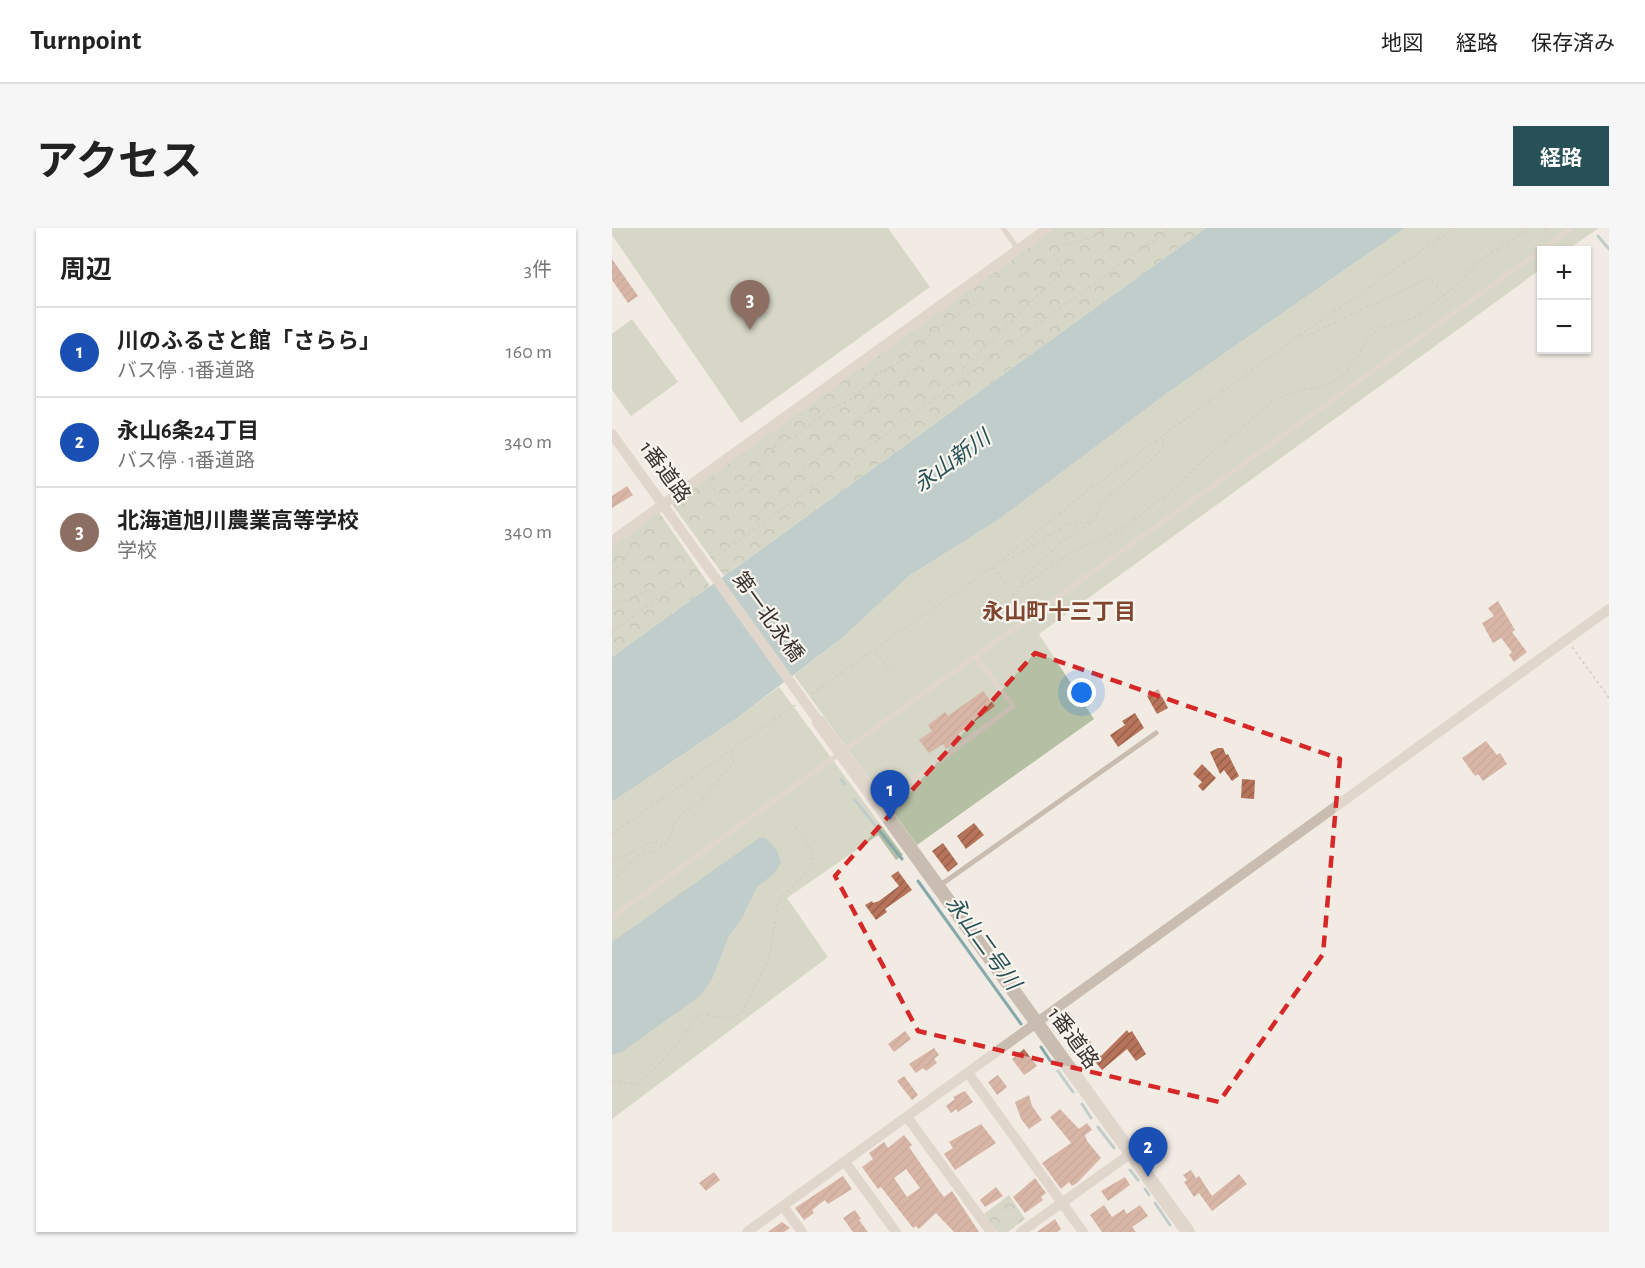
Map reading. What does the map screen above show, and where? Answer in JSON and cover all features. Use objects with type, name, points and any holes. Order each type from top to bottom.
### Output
[{"type":"street","points":[[612,541],[1048,228]]},
{"type":"street","name":"1番道路","points":[[612,434],[684,535]]},
{"type":"street","name":"第一北永橋","points":[[684,535],[819,722]]},
{"type":"street","points":[[747,1232],[1609,609]]},
{"type":"street","name":"1番道路","points":[[819,722],[1188,1232]]},
{"type":"street","points":[[968,1073],[1083,1232]]},
{"type":"street","points":[[907,1117],[991,1232]]},
{"type":"street","points":[[1021,1232],[1130,1154]]},
{"type":"street","points":[[845,1162],[896,1232]]},
{"type":"street","points":[[783,1206],[802,1232]]},
{"type":"lane","points":[[1003,228],[1018,249]]},
{"type":"lane","points":[[612,916],[1572,228]]},
{"type":"lane","points":[[879,805],[1012,706],[975,656]]},
{"type":"lane","points":[[938,887],[1156,733]]},
{"type":"path","points":[[1056,246],[1088,239],[1108,228]]},
{"type":"path","points":[[712,560],[759,528],[964,375],[1170,228]]},
{"type":"path","points":[[811,694],[1001,561],[1090,489],[1299,336],[1454,228]]},
{"type":"path","points":[[1019,589],[1073,551],[1120,531],[1176,487],[1203,460],[1272,402],[1296,391],[1321,387],[1336,380],[1348,371],[1369,338],[1379,328],[1414,318],[1443,296],[1479,261],[1529,228]]},
{"type":"path","points":[[964,375],[962,369],[1061,273],[1061,265],[1053,252]]},
{"type":"path","points":[[1299,336],[1306,336],[1423,280],[1436,284],[1454,313]]},
{"type":"path","points":[[704,476],[712,488],[719,493],[727,494],[742,489],[756,475],[777,444],[798,435],[828,410],[849,401],[877,374],[902,360],[933,332],[980,301]]},
{"type":"path","points":[[759,528],[756,522],[758,514],[780,495],[796,474],[810,466],[838,439],[864,413],[874,398],[894,387],[924,359]]},
{"type":"path","points":[[1014,602],[1013,596],[1028,573],[1066,538],[1093,522],[1102,502],[1149,462],[1162,448],[1164,437]]},
{"type":"path","points":[[1001,561],[1005,562],[1068,524],[1093,522]]},
{"type":"path","points":[[612,572],[624,562],[631,549],[624,533]]},
{"type":"path","points":[[612,632],[702,566]]},
{"type":"path","points":[[992,566],[1009,587]]},
{"type":"path","points":[[612,606],[649,590],[660,598]]},
{"type":"path","points":[[1566,639],[1609,698]]},
{"type":"path","points":[[874,650],[891,672]]},
{"type":"path","points":[[612,834],[802,701]]},
{"type":"path","points":[[612,881],[636,856],[667,842],[673,826],[682,814],[703,799],[734,762],[732,748]]},
{"type":"path","points":[[612,1081],[636,1084],[641,1081],[668,1055],[699,1014],[727,1018],[742,1012],[769,958],[779,898],[801,879],[813,861],[813,852],[795,826]]},
{"type":"path","points":[[612,862],[648,843],[657,842],[662,846]]},
{"type":"highlighted area","points":[[1035,653],[1340,759],[1323,954],[1219,1102],[918,1031],[835,876]]},
{"type":"green space","points":[[612,228],[888,228],[930,287],[741,423],[612,235]]},
{"type":"green space","points":[[1054,228],[1206,228],[724,576],[669,500]]},
{"type":"green space","points":[[1405,228],[1599,228],[1573,246],[1537,246],[1537,272],[1039,634],[1094,719],[917,845],[794,675],[842,638],[909,576],[998,520],[1170,391]]},
{"type":"green space","points":[[632,319],[678,382],[631,416],[612,390],[612,334]]},
{"type":"green space","points":[[657,509],[710,586],[612,657],[612,541]]},
{"type":"green space","points":[[779,687],[903,855],[896,860],[878,835],[787,898],[828,957],[612,1119],[612,802]]},
{"type":"green space","points":[[1009,1195],[1025,1219],[1008,1232],[997,1232],[984,1214]]},
{"type":"water","name":"永山新川","points":[[1206,228],[1405,228],[1170,391],[998,520],[909,576],[842,638],[737,718],[612,802],[612,657]]},
{"type":"water","points":[[759,838],[766,838],[777,850],[781,862],[775,873],[757,887],[743,916],[729,936],[712,979],[700,996],[622,1052],[612,1055],[612,942]]},
{"type":"building","points":[[612,259],[638,296],[628,303],[612,280]]},
{"type":"building","points":[[627,486],[633,495],[612,508],[612,496]]},
{"type":"building","points":[[1498,601],[1515,630],[1512,632],[1527,652],[1514,662],[1509,655],[1512,652],[1501,638],[1493,643],[1482,623],[1494,616],[1488,608]]},
{"type":"building","points":[[1158,689],[1168,708],[1157,714],[1147,696]]},
{"type":"building","points":[[983,691],[995,706],[958,734],[961,739],[946,749],[943,744],[929,753],[919,740],[932,731],[928,725],[945,712],[948,716]]},
{"type":"building","points":[[1135,713],[1144,728],[1118,747],[1110,735],[1125,725],[1122,721]]},
{"type":"building","points":[[1486,741],[1497,755],[1500,753],[1507,764],[1483,781],[1478,774],[1475,776],[1462,758]]},
{"type":"building","points":[[1223,748],[1226,755],[1228,754],[1239,776],[1232,781],[1224,770],[1220,774],[1210,752]]},
{"type":"building","points":[[1202,764],[1216,778],[1203,791],[1198,786],[1202,782],[1193,774]]},
{"type":"building","points":[[1242,779],[1255,780],[1254,799],[1241,798]]},
{"type":"building","points":[[974,823],[984,835],[966,849],[957,836]]},
{"type":"building","points":[[943,843],[958,864],[948,872],[932,851]]},
{"type":"building","points":[[898,871],[912,890],[885,909],[887,912],[876,920],[865,905],[872,901],[873,903],[879,901],[899,886],[891,876]]},
{"type":"building","points":[[1068,1011],[1075,1020],[1064,1028],[1058,1019]]},
{"type":"building","points":[[1127,1030],[1129,1033],[1132,1031],[1146,1054],[1136,1061],[1127,1049],[1102,1070],[1077,1040],[1085,1034],[1101,1056]]},
{"type":"building","points":[[905,1031],[911,1039],[894,1052],[888,1044]]},
{"type":"building","points":[[934,1048],[939,1055],[934,1059],[937,1063],[926,1071],[923,1068],[916,1073],[909,1064]]},
{"type":"building","points":[[1024,1049],[1037,1066],[1024,1075],[1012,1059]]},
{"type":"building","points":[[998,1075],[1007,1087],[997,1095],[988,1082]]},
{"type":"building","points":[[904,1076],[918,1095],[912,1100],[897,1081]]},
{"type":"building","points":[[965,1091],[973,1102],[958,1112],[956,1109],[951,1113],[946,1106],[955,1099],[953,1097]]},
{"type":"building","points":[[1029,1095],[1032,1106],[1042,1120],[1029,1129],[1021,1119],[1015,1102]]},
{"type":"building","points":[[1060,1109],[1079,1129],[1087,1123],[1092,1130],[1085,1135],[1087,1141],[1101,1158],[1077,1183],[1072,1186],[1069,1182],[1061,1189],[1042,1163],[1071,1143],[1050,1117]]},
{"type":"building","points":[[981,1124],[996,1143],[955,1170],[944,1154],[953,1148],[949,1142]]},
{"type":"building","points":[[904,1135],[912,1145],[909,1147],[940,1192],[944,1197],[952,1191],[979,1232],[954,1232],[936,1213],[919,1229],[916,1226],[913,1228],[881,1187],[878,1189],[862,1167],[873,1159],[869,1153],[884,1142],[888,1148]],"holes":[[[906,1169],[920,1188],[907,1197],[894,1178]]]},
{"type":"building","points":[[1191,1170],[1196,1178],[1199,1176],[1212,1196],[1239,1174],[1247,1184],[1212,1211],[1199,1193],[1194,1197],[1184,1182],[1187,1180],[1183,1175]]},
{"type":"building","points":[[714,1172],[720,1180],[706,1191],[699,1183]]},
{"type":"building","points":[[843,1176],[852,1189],[828,1204],[825,1200],[812,1210],[814,1213],[804,1220],[795,1208]]},
{"type":"building","points":[[1125,1177],[1130,1185],[1108,1201],[1101,1191]]},
{"type":"building","points":[[1035,1178],[1046,1193],[1041,1197],[1043,1200],[1025,1213],[1013,1197]]},
{"type":"building","points":[[996,1187],[1003,1196],[985,1207],[980,1200]]},
{"type":"building","points":[[1104,1205],[1112,1217],[1124,1209],[1127,1214],[1140,1205],[1148,1216],[1132,1227],[1136,1232],[1102,1232],[1090,1215]]},
{"type":"building","points":[[855,1210],[868,1232],[853,1232],[843,1218]]},
{"type":"building","points":[[1055,1219],[1061,1229],[1057,1232],[1037,1232]]},
{"type":"building","points":[[782,1222],[790,1228],[784,1232],[768,1232]]},
{"type":"waterway","points":[[1598,236],[1609,249]]},
{"type":"waterway","name":"永山二号川","points":[[841,779],[845,784]]},
{"type":"waterway","name":"永山二号川","points":[[855,800],[902,859]]},
{"type":"waterway","name":"永山二号川","points":[[918,881],[1021,1024]]},
{"type":"waterway","name":"永山二号川","points":[[1041,1047],[1051,1062]]},
{"type":"waterway","name":"永山二号川","points":[[1058,1071],[1073,1092]]},
{"type":"waterway","name":"永山二号川","points":[[1082,1104],[1091,1118]]},
{"type":"waterway","name":"永山二号川","points":[[1098,1127],[1114,1148]]},
{"type":"waterway","name":"永山二号川","points":[[1130,1170],[1138,1180]]},
{"type":"waterway","name":"永山二号川","points":[[1145,1189],[1149,1195]]},
{"type":"waterway","name":"永山二号川","points":[[1155,1203],[1170,1225]]},
{"type":"place","name":"北海道旭川農業高等学校","points":[[750,330]]},
{"type":"place","name":"川のふるさと館「さらら」","points":[[890,820]]},
{"type":"place","name":"永山6条24丁目","points":[[1148,1177]]},
{"type":"district","name":"永山町十三丁目","points":[[1059,612]]}]
